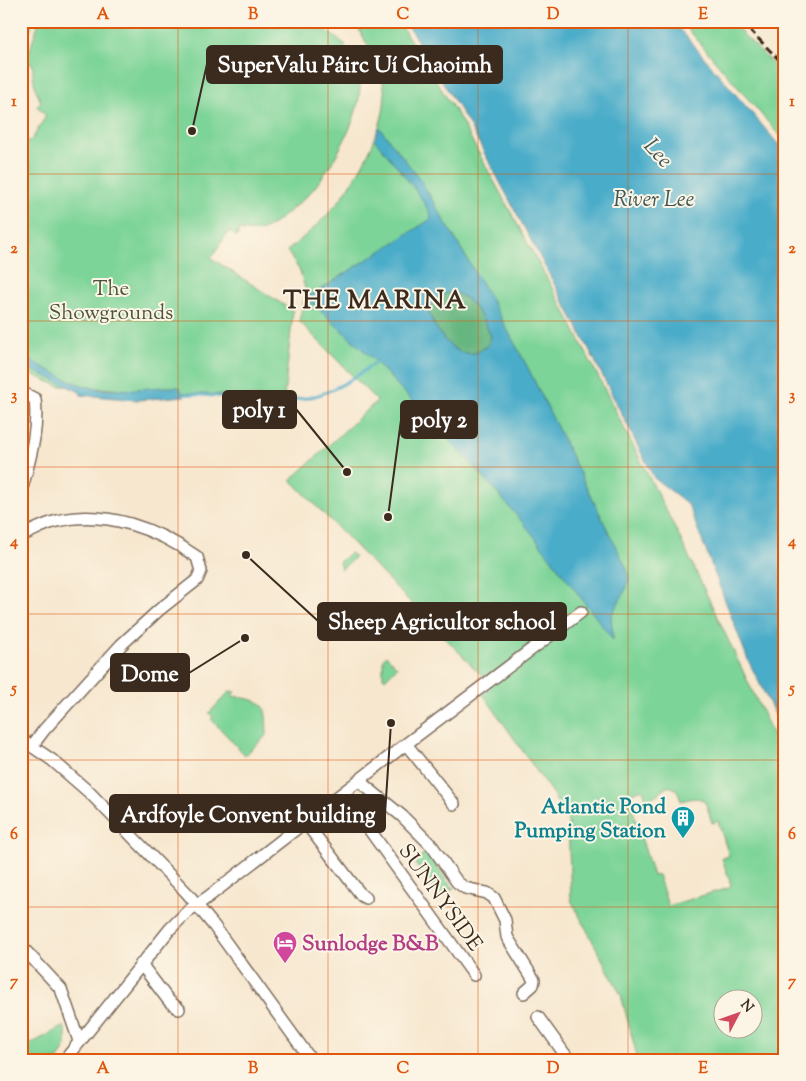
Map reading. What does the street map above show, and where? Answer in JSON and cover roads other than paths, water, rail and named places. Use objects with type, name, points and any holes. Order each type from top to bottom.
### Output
[{"type":"highway","points":[[781,21],[785,25]]},
{"type":"street","points":[[21,392],[35,399],[37,426],[21,492]]},
{"type":"street","points":[[21,536],[57,521],[96,518],[136,526],[168,538],[197,557],[200,571],[197,580],[121,645],[44,730],[32,746]]},
{"type":"street","points":[[70,1057],[79,1041],[141,964],[170,929],[196,904],[581,612]]},
{"type":"street","points":[[21,739],[70,775],[96,799],[196,904],[311,1060]]},
{"type":"street","points":[[406,744],[454,804]]},
{"type":"street","points":[[359,781],[402,816],[426,841],[457,882],[465,888],[494,898],[505,920],[508,937],[534,980],[533,985],[524,993]]},
{"type":"street","name":"SUNNYSIDE","points":[[343,793],[474,975]]},
{"type":"street","points":[[306,822],[362,896],[366,898]]},
{"type":"street","points":[[21,946],[61,988],[79,1041]]},
{"type":"street","points":[[141,964],[169,1001],[178,1009]]},
{"type":"street","points":[[538,1017],[568,1060]]},
{"type":"water","name":"River Lee","points":[[405,21],[673,21],[785,152],[785,735],[748,660],[688,504],[654,478],[589,349],[471,128]]},
{"type":"water","points":[[379,127],[420,179],[489,296],[527,366],[627,569],[629,579],[625,591],[611,616],[613,640],[530,531],[479,472],[371,357],[306,298],[431,219],[429,212],[416,191],[374,139]],"holes":[[[450,292],[464,297],[475,308],[491,336],[488,346],[476,352],[466,353],[458,351],[451,346],[434,325],[428,310],[443,295]]]},
{"type":"water","points":[[21,355],[63,378],[89,387],[122,390],[179,387],[185,396],[138,400],[81,395],[80,392],[21,365]]},
{"type":"waterway","points":[[180,394],[265,400],[299,399],[331,390],[354,378],[375,363]]},
{"type":"railway","points":[[741,21],[785,66]]},
{"type":"place","name":"SuperValu Páirc Uí Chaoimh","points":[[192,131]]},
{"type":"place","name":"poly 1","points":[[347,472]]},
{"type":"place","name":"poly 2","points":[[388,517]]},
{"type":"place","name":"Sheep Agricultor school","points":[[246,555]]},
{"type":"place","name":"Dome","points":[[245,638]]},
{"type":"place","name":"Ardfoyle Convent building","points":[[391,723]]},
{"type":"place","name":"Atlantic Pond Pumping Station","points":[[683,839]]},
{"type":"place","name":"Sunlodge B&B","points":[[285,964]]},
{"type":"district","name":"THE MARINA","points":[[375,299]]},
{"type":"water label","name":"Lee","points":[[659,152]]},
{"type":"park label","name":"The Showgrounds","points":[[111,300]]}]
